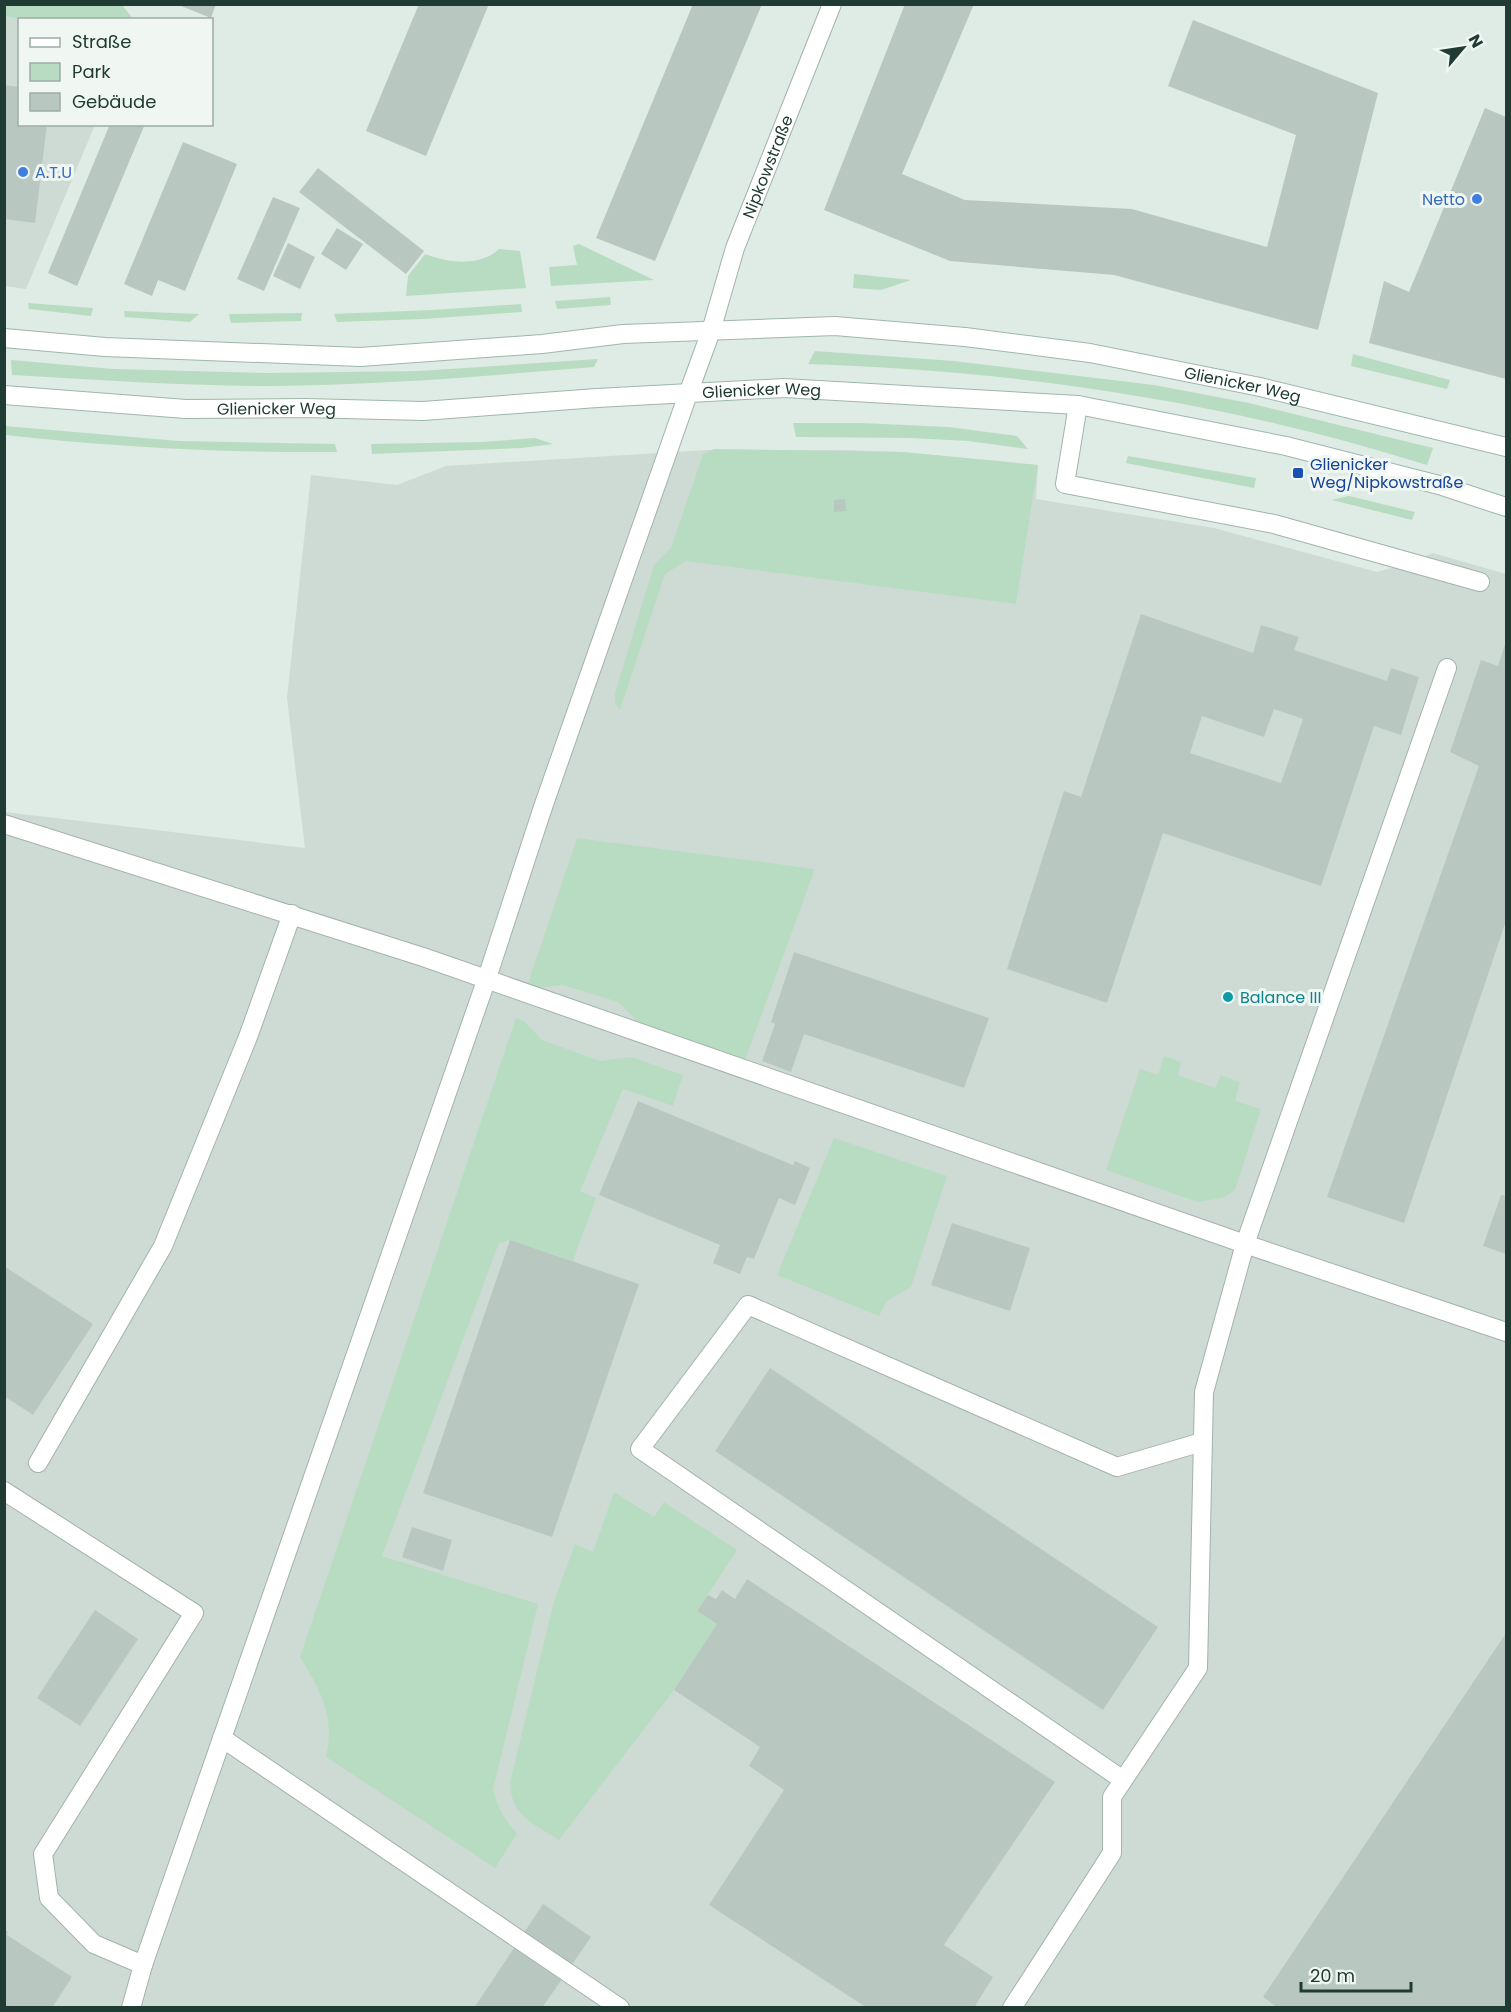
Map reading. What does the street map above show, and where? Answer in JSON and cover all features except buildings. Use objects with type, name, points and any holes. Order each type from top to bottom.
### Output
[{"type":"main road","name":"Nipkowstraße","points":[[131,2007],[143,1965],[487,978],[543,807],[711,331],[735,248],[832,4]]},
{"type":"main road","name":"Glienicker Weg","points":[[4,338],[105,347],[360,357],[542,344],[623,334],[835,326],[965,337],[1090,353],[1260,387],[1506,447]]},
{"type":"main road","name":"Glienicker Weg","points":[[4,395],[186,409],[305,408],[423,411],[597,398],[784,388],[1078,405],[1286,446],[1439,485],[1506,507]]},
{"type":"main road","points":[[1078,405],[1065,484],[1274,524],[1480,582]]},
{"type":"main road","points":[[1012,2007],[1112,1853],[1112,1797],[1198,1668],[1204,1392],[1245,1244],[1447,668]]},
{"type":"main road","points":[[4,824],[487,978],[1245,1244],[1506,1332]]},
{"type":"main road","points":[[38,1463],[163,1246],[248,1037],[292,914]]},
{"type":"main road","points":[[1124,1780],[640,1449],[748,1305],[1117,1467],[1202,1442]]},
{"type":"main road","points":[[4,1491],[194,1613],[43,1854],[49,1898],[94,1944],[143,1965]]},
{"type":"main road","points":[[222,1738],[620,2007]]},
{"type":"shaded area","points":[[5,5],[122,5],[132,18],[18,18],[18,126],[95,126],[26,289],[5,286]]},
{"type":"shaded area","points":[[707,450],[902,452],[1038,465],[1036,499],[1214,528],[1377,572],[1433,553],[1506,574],[1506,2007],[5,2008],[5,812],[305,848],[287,698],[311,475],[397,485],[446,466]]},
{"type":"green space","points":[[5,5],[122,5],[132,18],[18,18],[5,16]]},
{"type":"green space","points":[[579,244],[654,280],[551,286],[549,267],[577,265],[573,246]]},
{"type":"green space","points":[[499,249],[520,251],[526,288],[406,296],[408,276],[425,254],[444,260],[463,262],[483,259]]},
{"type":"green space","points":[[854,274],[911,280],[881,290],[853,288]]},
{"type":"green space","points":[[610,297],[611,305],[557,309],[555,301]]},
{"type":"green space","points":[[28,303],[93,308],[91,316],[29,309]]},
{"type":"green space","points":[[521,304],[522,312],[424,319],[337,322],[334,314],[432,310]]},
{"type":"green space","points":[[124,311],[199,314],[190,322],[125,317]]},
{"type":"green space","points":[[302,313],[301,321],[231,323],[229,314]]},
{"type":"green space","points":[[815,351],[954,361],[1154,385],[1249,403],[1433,448],[1427,465],[1274,423],[1198,407],[1043,382],[966,374],[808,364]]},
{"type":"green space","points":[[1353,354],[1450,380],[1447,389],[1351,366]]},
{"type":"green space","points":[[598,359],[594,367],[473,377],[271,386],[174,384],[12,375],[11,360],[113,369],[268,373],[419,371]]},
{"type":"green space","points":[[793,423],[949,427],[1017,436],[1028,449],[968,441],[911,438],[796,437]]},
{"type":"green space","points":[[5,426],[179,441],[335,444],[337,452],[212,450],[88,443],[5,435]]},
{"type":"green space","points":[[535,438],[553,444],[522,448],[372,454],[371,444],[482,442]]},
{"type":"green space","points":[[714,449],[902,452],[1038,465],[1016,604],[686,561],[665,574],[620,710],[615,703],[615,693],[654,565],[671,548],[703,454]]},
{"type":"green space","points":[[1128,456],[1256,478],[1254,488],[1126,463]]},
{"type":"green space","points":[[1349,496],[1415,512],[1412,520],[1332,500]]},
{"type":"green space","points":[[577,838],[815,869],[745,1060],[641,1025],[618,1002],[563,985],[537,988],[527,986]]},
{"type":"green space","points":[[516,1018],[524,1021],[542,1040],[600,1061],[631,1057],[683,1075],[673,1106],[623,1089],[580,1191],[596,1198],[573,1261],[510,1240],[499,1243],[382,1556],[538,1604],[493,1790],[502,1813],[517,1834],[495,1868],[326,1757],[329,1729],[324,1704],[300,1657]]},
{"type":"green space","points":[[1164,1056],[1181,1062],[1178,1075],[1215,1088],[1221,1075],[1240,1082],[1235,1101],[1261,1109],[1235,1190],[1223,1198],[1197,1202],[1106,1170],[1140,1069],[1158,1075]]},
{"type":"green space","points":[[834,1138],[947,1176],[911,1287],[887,1301],[879,1316],[777,1275]]},
{"type":"green space","points":[[614,1492],[654,1517],[664,1502],[737,1550],[697,1611],[717,1624],[674,1690],[559,1840],[525,1818],[519,1811],[511,1794],[510,1782],[554,1601],[575,1544],[593,1552]]},
{"type":"place","name":"A.T.U","points":[[23,172]]},
{"type":"place","name":"Netto","points":[[1477,199]]},
{"type":"place","name":"Glienicker Weg/Nipkowstraße","points":[[1298,473]]},
{"type":"place","name":"Balance III","points":[[1228,997]]}]
